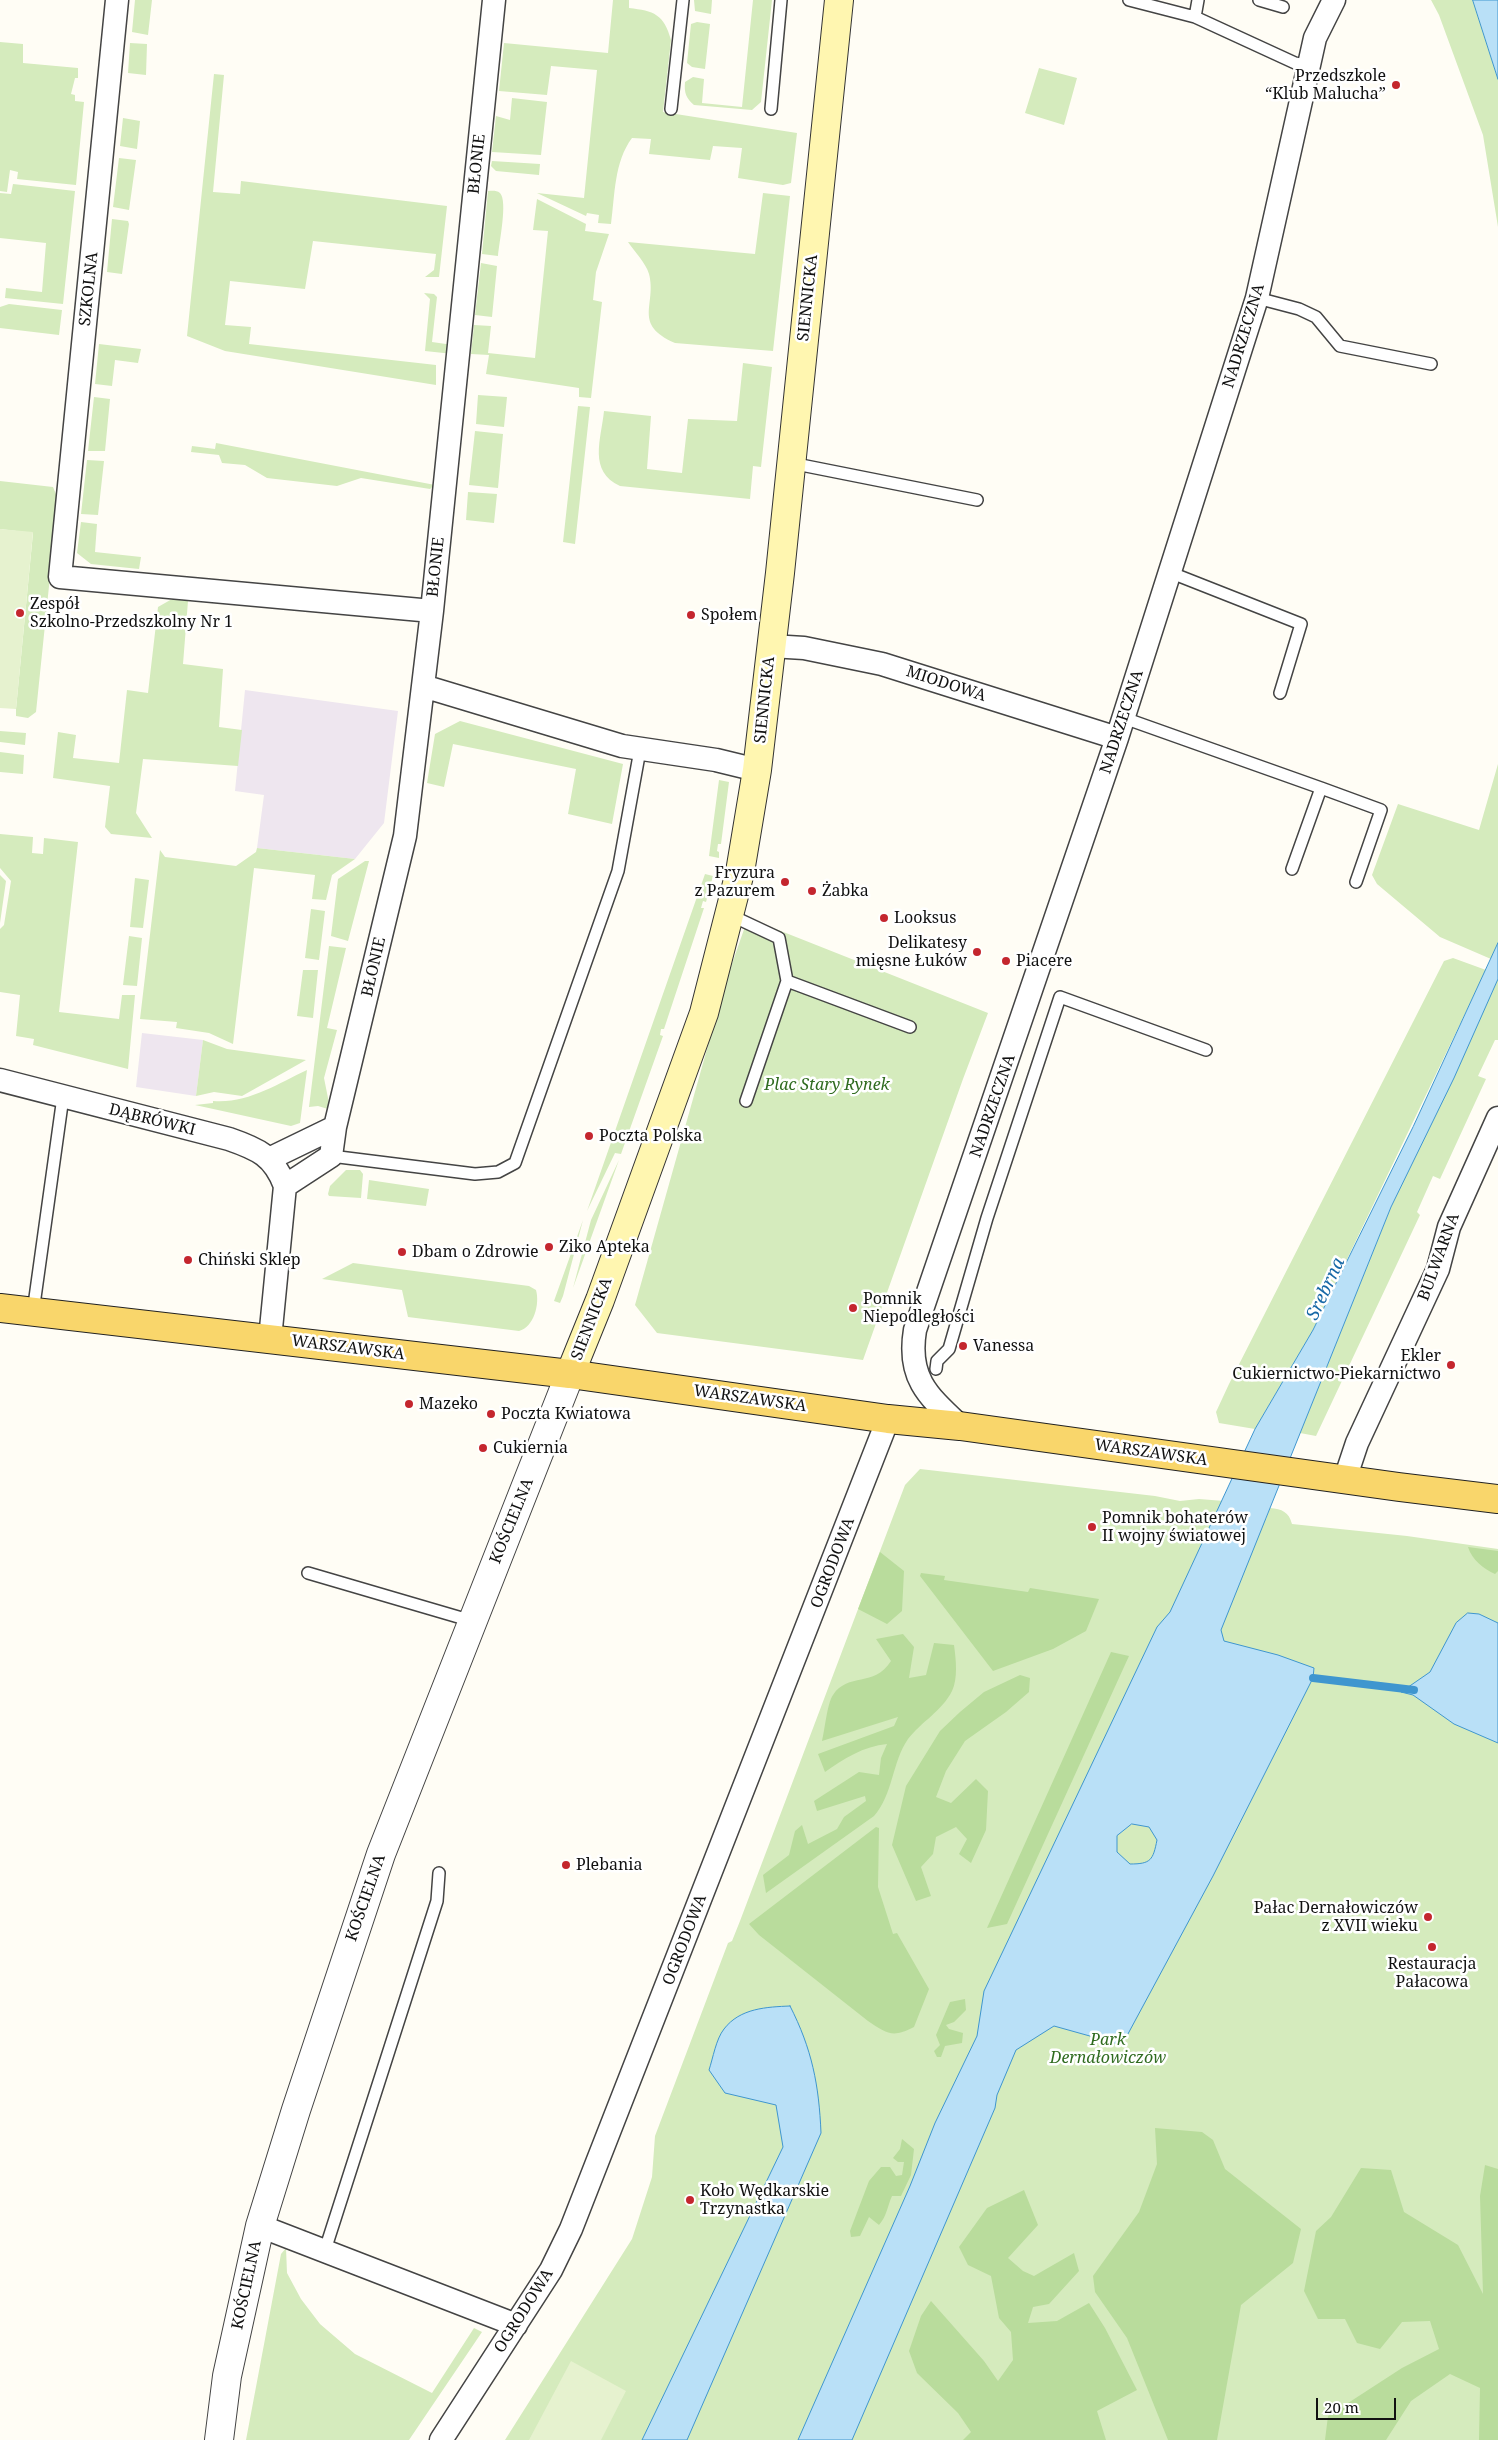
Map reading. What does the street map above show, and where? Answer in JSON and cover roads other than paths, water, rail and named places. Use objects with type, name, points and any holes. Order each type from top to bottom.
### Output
[{"type":"main road","name":"SIENNICKA","points":[[570,1374],[597,1308],[704,1013],[740,872],[757,770],[839,0]]},
{"type":"main road","name":"WARSZAWSKA","points":[[0,1308],[570,1374],[888,1419],[960,1426],[1217,1463],[1498,1499]]},
{"type":"street","name":"SZKOLNA","points":[[117,0],[60,577],[432,611]]},
{"type":"street","name":"BŁONIE","points":[[331,1156],[335,1127],[405,836],[432,611],[494,0]]},
{"type":"street","name":"NADRZECZNA","points":[[960,1426],[923,1388],[914,1360],[915,1330],[1120,728],[1257,298],[1316,38],[1334,0]]},
{"type":"street","name":"MIODOWA","points":[[771,646],[804,648],[882,664],[1120,728]]},
{"type":"street","points":[[423,686],[640,750],[716,760],[757,770]]},
{"type":"street","name":"DĄBRÓWKI","points":[[0,1080],[251,1146],[279,1169],[285,1186]]},
{"type":"street","name":"BULWARNA","points":[[1345,1479],[1358,1443],[1438,1269],[1449,1227],[1498,1118]]},
{"type":"street","points":[[269,1159],[335,1127]]},
{"type":"street","points":[[270,1339],[285,1186],[331,1156]]},
{"type":"street","name":"KOŚCIELNA","points":[[219,2440],[227,2376],[260,2226],[296,2110],[381,1854],[570,1374]]},
{"type":"street","name":"OGRODOWA","points":[[441,2440],[550,2270],[571,2228],[888,1419]]},
{"type":"street","points":[[260,2226],[516,2325]]},
{"type":"lane","points":[[671,109],[683,0]]},
{"type":"lane","points":[[771,109],[781,0]]},
{"type":"lane","points":[[1129,0],[1194,17],[1295,63],[1309,66]]},
{"type":"lane","points":[[1194,17],[1198,0]]},
{"type":"lane","points":[[1259,0],[1284,7]]},
{"type":"lane","points":[[1257,298],[1299,309],[1316,317],[1340,346],[1431,364]]},
{"type":"lane","points":[[791,463],[978,500]]},
{"type":"lane","points":[[1169,572],[1301,624],[1280,693]]},
{"type":"lane","points":[[1120,728],[1321,788],[1381,810],[1356,882]]},
{"type":"lane","points":[[331,1156],[481,1174],[498,1172],[515,1163],[618,871],[640,750]]},
{"type":"lane","points":[[1292,869],[1321,788]]},
{"type":"lane","points":[[730,915],[778,938],[787,981],[773,1016],[746,1100]]},
{"type":"lane","points":[[787,981],[910,1027]]},
{"type":"lane","points":[[936,1369],[937,1361],[950,1349],[986,1218],[1060,997],[1206,1050]]},
{"type":"lane","points":[[34,1312],[63,1097]]},
{"type":"lane","points":[[308,1573],[472,1621]]},
{"type":"lane","points":[[325,2250],[437,1901],[439,1873]]},
{"type":"water","points":[[1473,0],[1498,0],[1498,79]]},
{"type":"water","points":[[1498,943],[1498,979],[1454,1078],[1391,1207],[1221,1630],[1224,1641],[1278,1655],[1314,1668],[1313,1678],[1213,1876],[1122,2045],[1054,2026],[1016,2050],[997,2095],[995,2108],[852,2440],[798,2440],[910,2186],[935,2123],[977,2036],[984,1991],[1157,1627],[1170,1612],[1255,1429],[1313,1330],[1413,1127]],"holes":[[[1132,1824],[1149,1827],[1157,1840],[1150,1860],[1143,1863],[1130,1864],[1117,1852],[1117,1836]]]},
{"type":"water","points":[[1468,1613],[1479,1614],[1498,1623],[1498,1743],[1454,1724],[1413,1695],[1401,1692],[1430,1672],[1456,1623]]},
{"type":"water","points":[[790,2006],[804,2037],[813,2068],[821,2133],[687,2440],[642,2440],[783,2147],[776,2105],[725,2093],[709,2070],[717,2043],[724,2029],[738,2017],[763,2008]]},
{"type":"waterway","points":[[1313,1678],[1414,1690]]},
{"type":"place","name":"Przedszkole “Klub Malucha”","points":[[1396,85]]},
{"type":"place","name":"Zespół Szkolno-Przedszkolny Nr 1","points":[[20,613]]},
{"type":"place","name":"Społem","points":[[691,615]]},
{"type":"place","name":"Fryzura z Pazurem","points":[[785,882]]},
{"type":"place","name":"Żabka","points":[[812,891]]},
{"type":"place","name":"Looksus","points":[[884,918]]},
{"type":"place","name":"Delikatesy mięsne Łuków","points":[[977,952]]},
{"type":"place","name":"Piacere","points":[[1006,961]]},
{"type":"place","name":"Poczta Polska","points":[[589,1136]]},
{"type":"place","name":"Ziko Apteka","points":[[549,1247]]},
{"type":"place","name":"Dbam o Zdrowie","points":[[402,1252]]},
{"type":"place","name":"Chiński Sklep","points":[[188,1260]]},
{"type":"place","name":"Pomnik Niepodległości","points":[[853,1308]]},
{"type":"place","name":"Vanessa","points":[[963,1346]]},
{"type":"place","name":"Ekler Cukiernictwo-Piekarnictwo","points":[[1451,1365]]},
{"type":"place","name":"Mazeko","points":[[409,1404]]},
{"type":"place","name":"Poczta Kwiatowa","points":[[491,1414]]},
{"type":"place","name":"Cukiernia","points":[[483,1448]]},
{"type":"place","name":"Pomnik bohaterów II wojny światowej","points":[[1092,1527]]},
{"type":"place","name":"Plebania","points":[[566,1865]]},
{"type":"place","name":"Pałac Dernałowiczów z XVII wieku","points":[[1428,1917]]},
{"type":"place","name":"Restauracja Pałacowa","points":[[1432,1947]]},
{"type":"place","name":"Koło Wędkarskie Trzynastka","points":[[690,2200]]},
{"type":"park label","name":"Plac Stary Rynek","points":[[827,1085]]},
{"type":"park label","name":"Park Dernałowiczów","points":[[1108,2049]]},
{"type":"water label","name":"Srebrna","points":[[1326,1289]]}]
